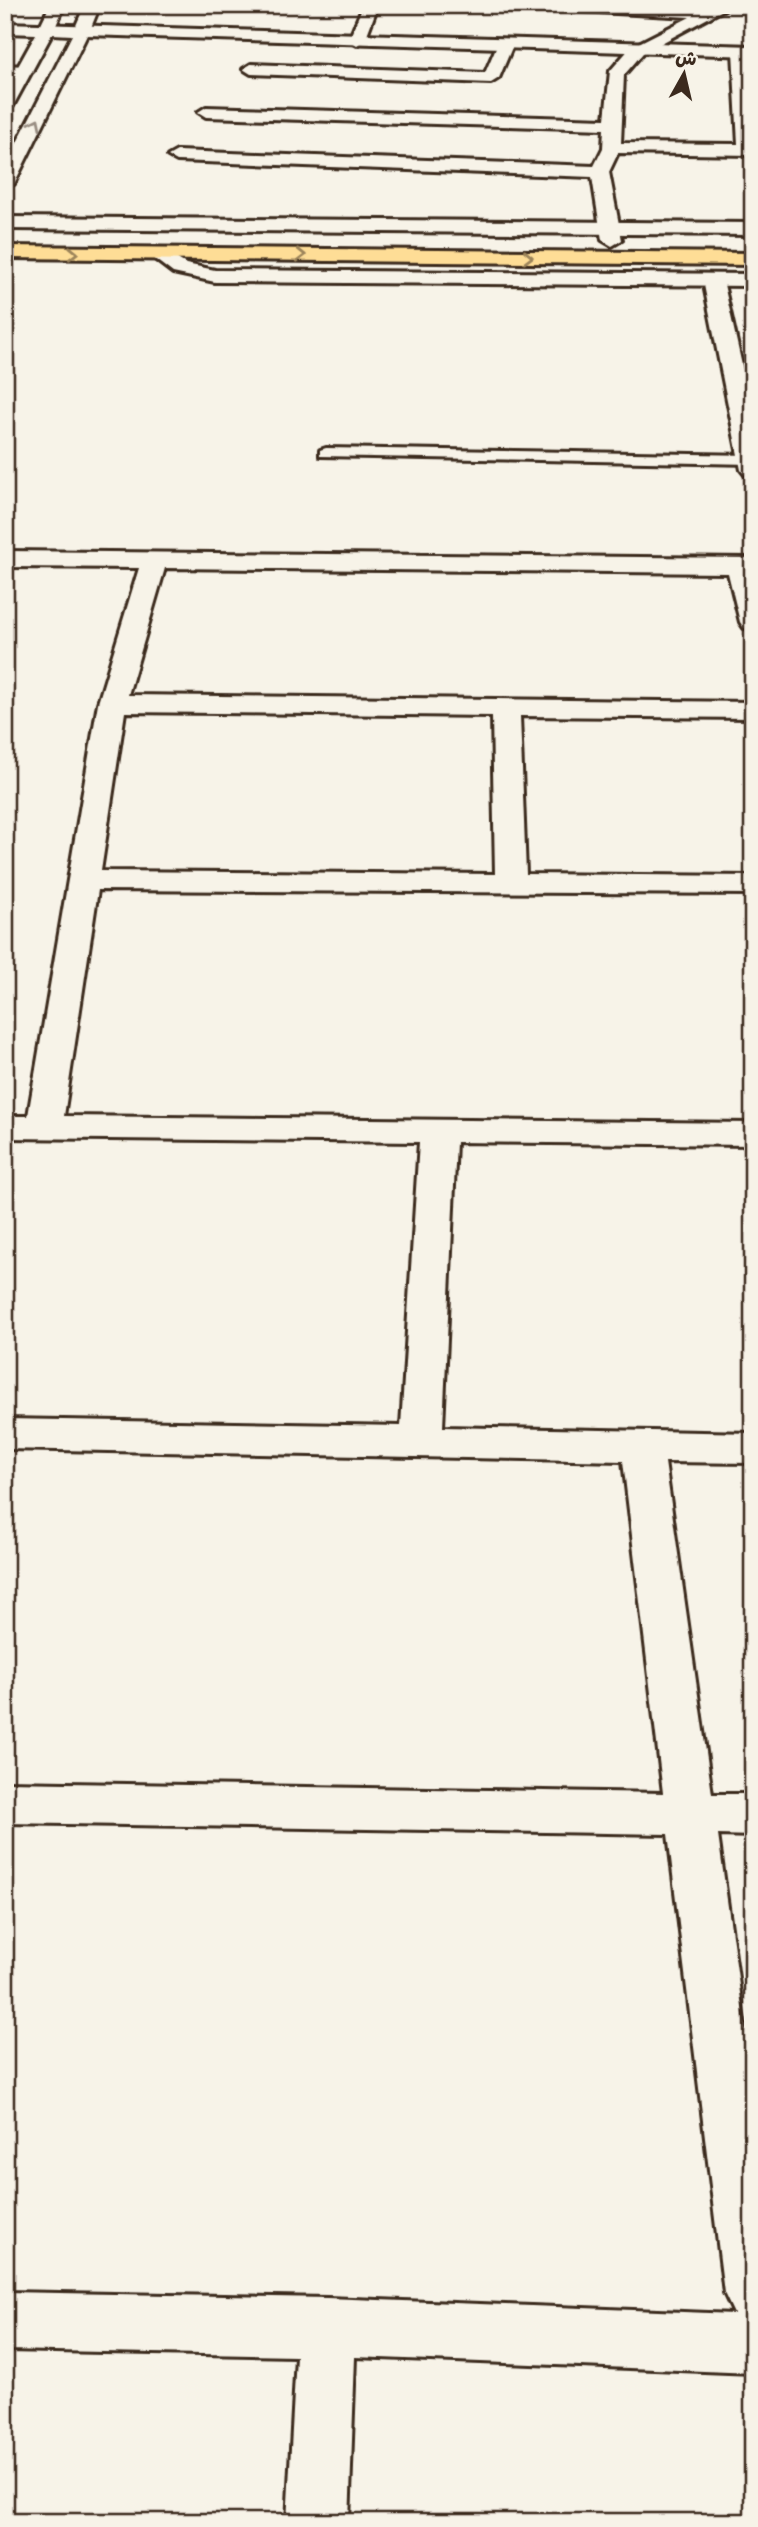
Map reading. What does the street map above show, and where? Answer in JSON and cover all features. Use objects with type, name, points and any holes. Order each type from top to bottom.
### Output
[{"type":"main road","points":[[5,235],[255,231],[610,234],[753,242]]},
{"type":"main road","points":[[5,252],[753,259]]},
{"type":"main road","points":[[657,258],[659,279]]},
{"type":"street","points":[[5,106],[58,5]]},
{"type":"street","points":[[5,184],[93,5]]},
{"type":"street","points":[[357,40],[371,5]]},
{"type":"street","points":[[543,5],[707,14]]},
{"type":"street","points":[[725,5],[637,50],[616,74],[612,148],[600,172],[610,234],[753,229]]},
{"type":"street","points":[[5,29],[637,50],[747,51],[750,150],[612,148]]},
{"type":"street","points":[[481,120],[491,78],[505,45]]},
{"type":"street","points":[[251,69],[491,78]]},
{"type":"street","points":[[5,70],[25,71]]},
{"type":"street","points":[[206,112],[613,124]]},
{"type":"street","points":[[177,156],[600,172]]},
{"type":"street","points":[[5,223],[255,231]]},
{"type":"street","points":[[158,254],[180,270],[215,276],[753,280]]},
{"type":"street","points":[[713,280],[752,465]]},
{"type":"street","points":[[5,559],[746,565],[753,622]]},
{"type":"street","points":[[44,1128],[112,703],[154,561]]},
{"type":"street","points":[[112,703],[753,710]]},
{"type":"street","points":[[506,707],[511,883]]},
{"type":"street","points":[[84,880],[753,885]]},
{"type":"street","points":[[5,1127],[753,1134]]},
{"type":"street","points":[[421,1441],[438,1132]]},
{"type":"street","points":[[5,1434],[753,1448]]},
{"type":"street","points":[[642,1447],[753,2293]]},
{"type":"street","points":[[5,1802],[753,1815]]},
{"type":"street","points":[[5,2321],[327,2327],[753,2344]]},
{"type":"street","points":[[318,2522],[327,2327]]},
{"type":"lane","points":[[326,453],[752,465]]}]
